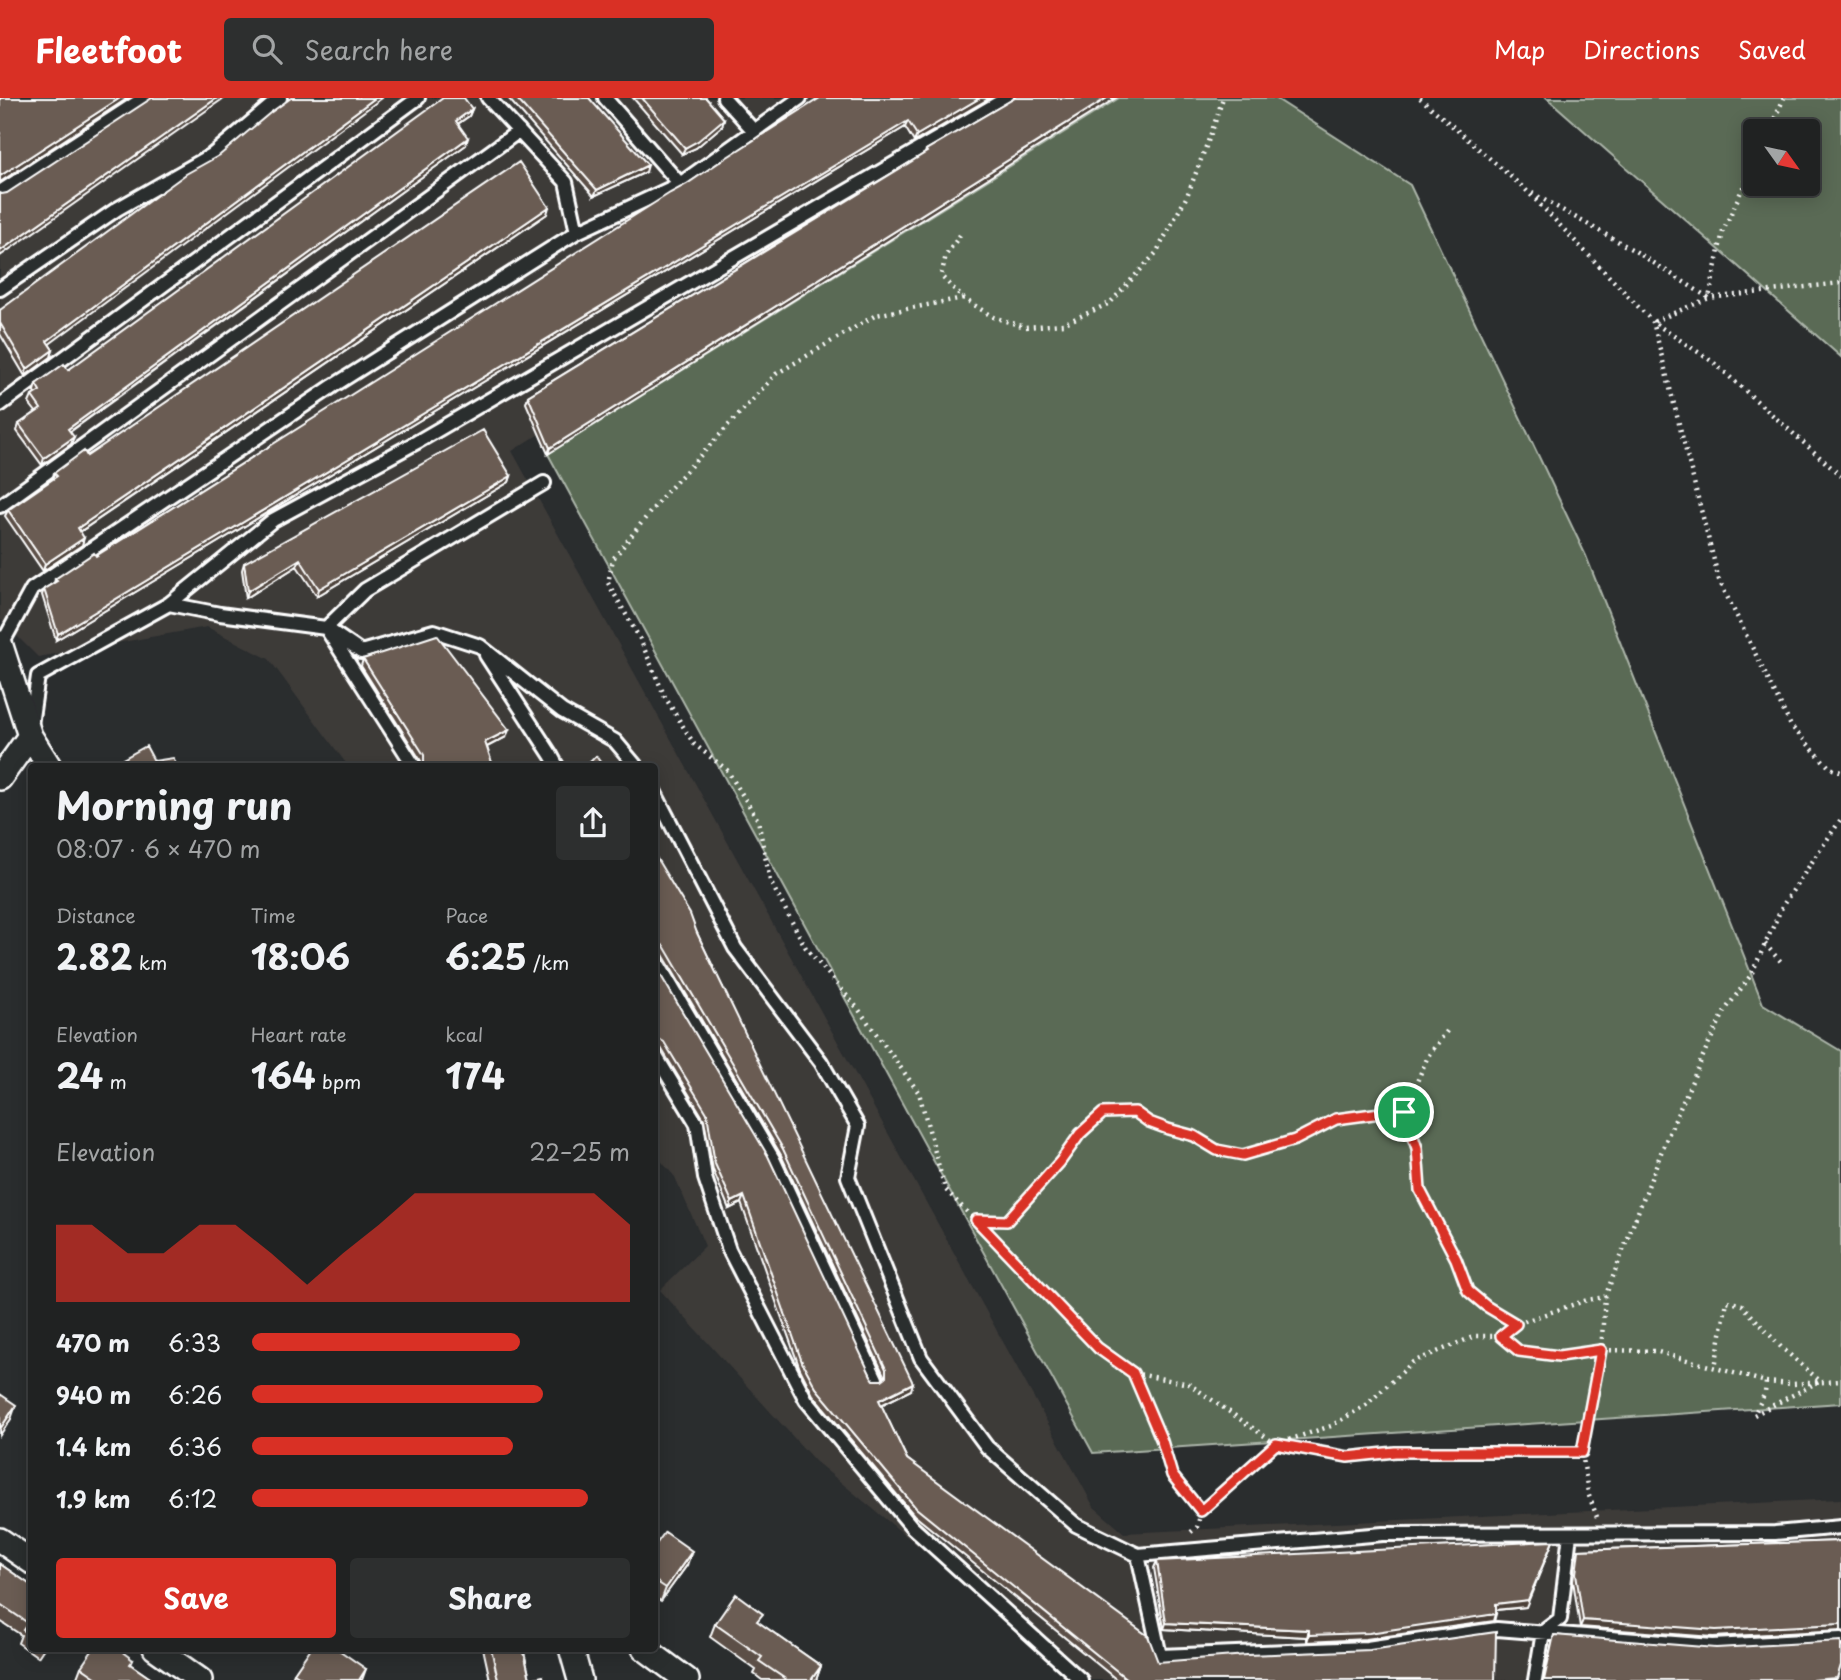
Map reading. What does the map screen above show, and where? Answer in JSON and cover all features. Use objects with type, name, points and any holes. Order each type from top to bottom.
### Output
[{"type":"street","points":[[1,644],[30,736],[47,763]]},
{"type":"street","points":[[0,778],[30,736]]},
{"type":"street","points":[[0,1540],[28,1559]]},
{"type":"street","points":[[161,1652],[200,1680]]},
{"type":"street","points":[[572,1652],[580,1680]]},
{"type":"street","points":[[649,1652],[687,1680]]},
{"type":"lane","points":[[0,192],[144,98]]},
{"type":"lane","points":[[0,289],[117,209],[212,155],[280,98]]},
{"type":"lane","points":[[0,405],[418,98]]},
{"type":"lane","points":[[488,98],[566,182],[577,232]]},
{"type":"lane","points":[[605,98],[680,184]]},
{"type":"lane","points":[[724,98],[754,131]]},
{"type":"lane","points":[[1,644],[32,589],[333,386],[577,232],[680,184],[800,98]]},
{"type":"lane","points":[[30,736],[38,676],[169,604],[273,520],[429,435],[1007,98]]},
{"type":"lane","points":[[0,506],[519,131]]},
{"type":"lane","points":[[326,628],[365,590],[544,483]]},
{"type":"lane","points":[[169,604],[220,614],[326,628],[361,652],[434,631],[480,646],[562,711],[615,741],[633,763]]},
{"type":"lane","points":[[326,628],[412,763]]},
{"type":"lane","points":[[480,646],[555,763]]},
{"type":"lane","points":[[658,799],[735,948],[821,1062],[858,1126],[848,1177],[920,1358],[987,1447],[1076,1525],[1138,1555],[1383,1534],[1775,1533],[1841,1527]]},
{"type":"lane","points":[[658,964],[773,1159],[876,1379]]},
{"type":"lane","points":[[658,1061],[697,1124],[705,1178],[729,1250],[806,1400],[912,1527],[1081,1680]]},
{"type":"lane","points":[[1535,1680],[1543,1632],[1560,1619],[1570,1534]]},
{"type":"lane","points":[[1138,1555],[1160,1656],[1367,1648],[1497,1629],[1713,1646],[1841,1639]]},
{"type":"path","points":[[960,235],[946,255],[941,276],[963,298],[993,317],[1025,327],[1063,324],[1110,303],[1156,253],[1187,195],[1223,98]]},
{"type":"path","points":[[1420,98],[1525,189],[1653,322],[1713,362],[1841,476]]},
{"type":"path","points":[[1774,119],[1784,98]]},
{"type":"path","points":[[1709,298],[1723,231],[1743,187]]},
{"type":"path","points":[[1525,189],[1635,251],[1709,298]]},
{"type":"path","points":[[1653,322],[1709,298],[1841,283]]},
{"type":"path","points":[[963,298],[876,315],[776,374],[662,497],[613,559],[608,583],[640,639],[664,697],[694,744],[727,770],[758,820],[770,881],[806,948],[859,1010],[919,1093],[945,1189],[1098,1348],[1133,1373],[1189,1384],[1276,1444],[1348,1457],[1395,1452],[1582,1452]]},
{"type":"path","points":[[1653,322],[1719,580],[1791,726],[1830,768],[1841,772]]},
{"type":"path","points":[[1830,768],[1841,766]]},
{"type":"path","points":[[1597,1534],[1597,1518],[1588,1493],[1582,1452],[1601,1350],[1605,1297],[1666,1140],[1707,1047],[1726,1009],[1751,975],[1783,905],[1841,819]]},
{"type":"path","points":[[1765,944],[1783,964]]},
{"type":"path","points":[[1447,1031],[1429,1056],[1404,1112],[1417,1148],[1420,1190],[1456,1259],[1468,1291],[1486,1306],[1516,1324]]},
{"type":"path","points":[[976,1220],[1007,1221],[1060,1162],[1080,1134],[1103,1113],[1135,1112],[1158,1125],[1194,1136],[1217,1150],[1243,1155],[1295,1140],[1336,1119],[1404,1112]]},
{"type":"path","points":[[1133,1373],[1162,1441],[1172,1475],[1201,1511],[1276,1444],[1331,1426],[1366,1405],[1413,1362],[1475,1336],[1501,1336],[1516,1324],[1587,1300],[1605,1297]]},
{"type":"path","points":[[1715,1367],[1727,1301],[1742,1306],[1781,1347],[1820,1381]]},
{"type":"path","points":[[1501,1336],[1519,1351],[1559,1356],[1601,1350],[1655,1351],[1766,1382],[1792,1384],[1841,1381]]},
{"type":"path","points":[[1766,1382],[1765,1393],[1754,1415],[1820,1381]]},
{"type":"shaded area","points":[[0,98],[1085,98],[512,451],[1094,1507],[1124,1533],[1841,1499],[1841,1680],[1081,1680],[815,1461],[660,1290],[705,1246],[675,1177],[658,1157],[658,763],[346,763],[269,659],[207,627],[38,657],[0,619]]},
{"type":"green space","points":[[1119,98],[1275,98],[1410,185],[1586,556],[1763,1004],[1841,1051],[1841,1403],[1093,1453],[548,454]]},
{"type":"green space","points":[[1547,98],[1841,98],[1841,357]]},
{"type":"building","points":[[0,98],[120,98],[0,176]]},
{"type":"building","points":[[152,98],[217,98],[0,251],[0,193],[7,193]]},
{"type":"building","points":[[291,98],[375,98],[47,341],[53,350],[27,369],[0,323],[0,310],[186,174],[220,155]]},
{"type":"building","points":[[443,98],[464,98],[472,109],[456,121],[468,138],[68,429],[74,437],[44,458],[19,424],[41,409],[32,396],[40,391],[36,384],[64,364],[68,370]]},
{"type":"building","points":[[516,98],[589,98],[648,165],[597,190]]},
{"type":"building","points":[[642,98],[706,98],[724,119],[698,141],[685,148]]},
{"type":"building","points":[[820,98],[980,98],[917,135],[908,121],[58,634],[44,589],[57,581],[55,579],[94,553],[96,556]]},
{"type":"building","points":[[1015,98],[1107,98],[550,448],[528,396]]},
{"type":"building","points":[[519,162],[549,207],[78,528],[84,538],[45,564],[8,510],[57,476],[54,473],[84,451],[87,456]]},
{"type":"building","points":[[483,430],[511,476],[319,589],[300,559],[248,591],[244,563]]},
{"type":"building","points":[[437,635],[509,730],[485,742],[492,763],[424,763],[424,755],[363,659]]},
{"type":"building","points":[[146,746],[154,761],[173,758],[176,763],[125,763],[123,759]]},
{"type":"building","points":[[596,756],[601,763],[589,763]]},
{"type":"building","points":[[658,861],[690,914],[913,1383],[879,1400],[907,1459],[1148,1636],[1158,1662],[1370,1650],[1496,1632],[1495,1680],[1128,1680],[916,1508],[816,1388],[802,1362],[744,1196],[732,1202],[715,1164],[707,1113],[664,1042],[658,1039],[658,971],[768,1156],[871,1376],[874,1380],[886,1377],[886,1369],[783,1149],[664,946],[658,943]]},
{"type":"building","points":[[0,1394],[16,1405],[0,1429]]},
{"type":"building","points":[[665,1532],[692,1551],[666,1588],[658,1583],[658,1542]]},
{"type":"building","points":[[1553,1541],[1528,1600],[1496,1604],[1496,1614],[1369,1633],[1309,1635],[1309,1630],[1166,1623],[1157,1561]]},
{"type":"building","points":[[1841,1541],[1841,1624],[1716,1630],[1583,1620],[1576,1573],[1579,1550]]},
{"type":"building","points":[[0,1564],[28,1583],[28,1623],[0,1604]]},
{"type":"building","points":[[736,1594],[763,1614],[757,1621],[821,1666],[811,1680],[787,1680],[759,1661],[762,1657],[715,1624]]},
{"type":"building","points":[[1554,1635],[1716,1648],[1841,1641],[1841,1665],[1837,1678],[1812,1680],[1544,1680]]},
{"type":"building","points":[[91,1652],[122,1652],[133,1660],[130,1664],[153,1680],[100,1680],[81,1667]]},
{"type":"building","points":[[308,1652],[342,1652],[366,1669],[359,1680],[305,1680],[294,1673]]},
{"type":"building","points":[[492,1652],[524,1652],[530,1679],[543,1676],[544,1680],[498,1680]]},
{"type":"route","points":[[1135,1112],[1149,1122],[1194,1136],[1217,1150],[1243,1155],[1295,1140],[1336,1119],[1404,1112],[1417,1148],[1420,1190],[1456,1259],[1468,1291],[1486,1306],[1516,1324],[1501,1336],[1519,1351],[1559,1356],[1601,1350],[1582,1452],[1395,1452],[1348,1457],[1276,1444],[1201,1511],[1172,1475],[1162,1441],[1133,1373],[1098,1348],[976,1220],[1007,1221],[1060,1162],[1080,1134],[1103,1113],[1135,1112]]}]
